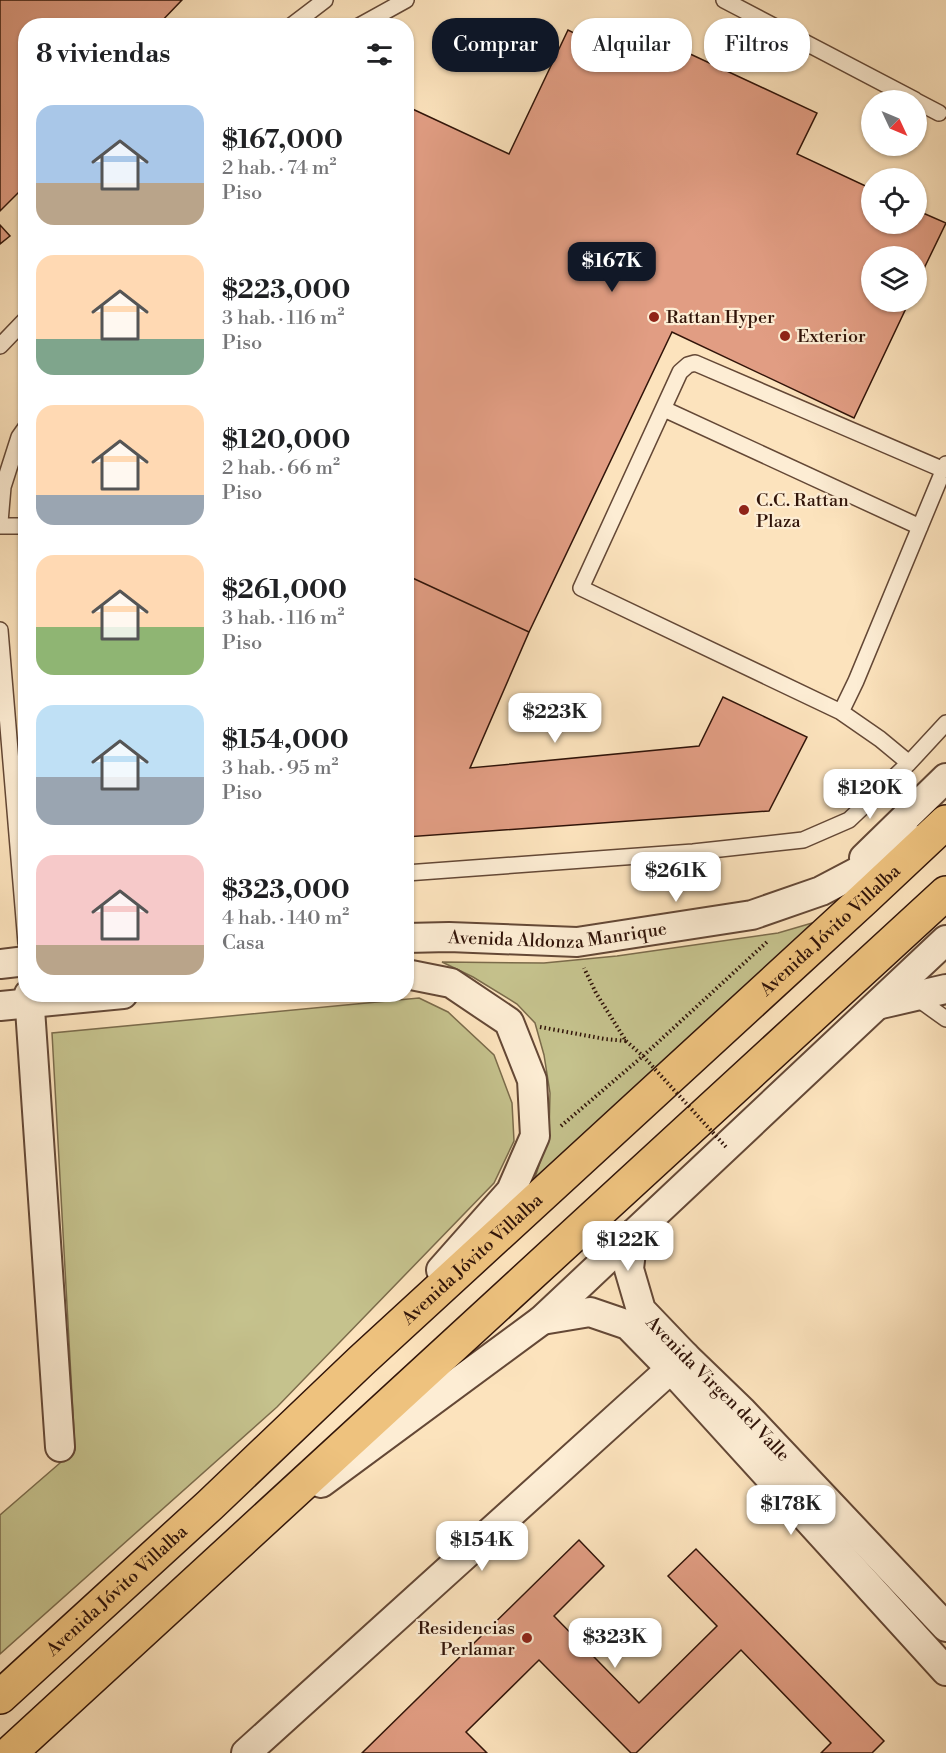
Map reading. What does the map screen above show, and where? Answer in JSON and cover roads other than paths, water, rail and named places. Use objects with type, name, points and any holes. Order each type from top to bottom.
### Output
[{"type":"main road","name":"Avenida Jóvito Villalba","points":[[0,1697],[942,825]]},
{"type":"main road","points":[[10,1753],[946,893]]},
{"type":"street","points":[[821,891],[868,854],[946,778]]},
{"type":"street","name":"Avenida Aldonza Manrique","points":[[414,938],[578,942],[752,915],[821,891],[942,825]]},
{"type":"street","points":[[250,1532],[342,1469],[542,1320],[946,940]]},
{"type":"street","points":[[0,964],[18,962]]},
{"type":"street","points":[[361,1361],[511,1191],[535,1136],[532,1080],[509,1022],[451,983],[414,976]]},
{"type":"street","points":[[879,1005],[946,989]]},
{"type":"street","points":[[0,1006],[18,1002]]},
{"type":"street","points":[[30,1002],[60,1447]]},
{"type":"street","name":"Avenida Virgen del Valle","points":[[633,1234],[629,1269],[641,1310],[678,1363],[946,1671]]},
{"type":"street","name":"Avenida Virgen del Valle","points":[[542,1320],[590,1312],[628,1325],[742,1410],[943,1617]]},
{"type":"street","points":[[246,1753],[678,1363]]},
{"type":"street","points":[[915,1638],[943,1617]]},
{"type":"lane","points":[[301,18],[325,0]]},
{"type":"lane","points":[[373,18],[405,0]]},
{"type":"lane","points":[[724,0],[895,90]]},
{"type":"lane","points":[[927,107],[939,113]]},
{"type":"lane","points":[[0,346],[18,327]]},
{"type":"lane","points":[[841,712],[861,670],[945,467],[695,363],[688,365],[680,372],[581,588],[841,712],[909,763]]},
{"type":"lane","points":[[664,409],[920,527]]},
{"type":"lane","points":[[18,440],[3,487],[0,524],[18,525]]},
{"type":"lane","points":[[0,630],[18,847]]},
{"type":"lane","points":[[414,872],[693,852],[803,840],[849,820],[909,763],[946,723]]},
{"type":"lane","points":[[914,996],[946,1019]]},
{"type":"place","name":"Rattan Hyper","points":[[654,317]]},
{"type":"place","name":"Exterior","points":[[785,336]]},
{"type":"place","name":"C.C. Rattan Plaza","points":[[744,510]]},
{"type":"place","name":"Residencias Perlamar","points":[[527,1638]]}]
